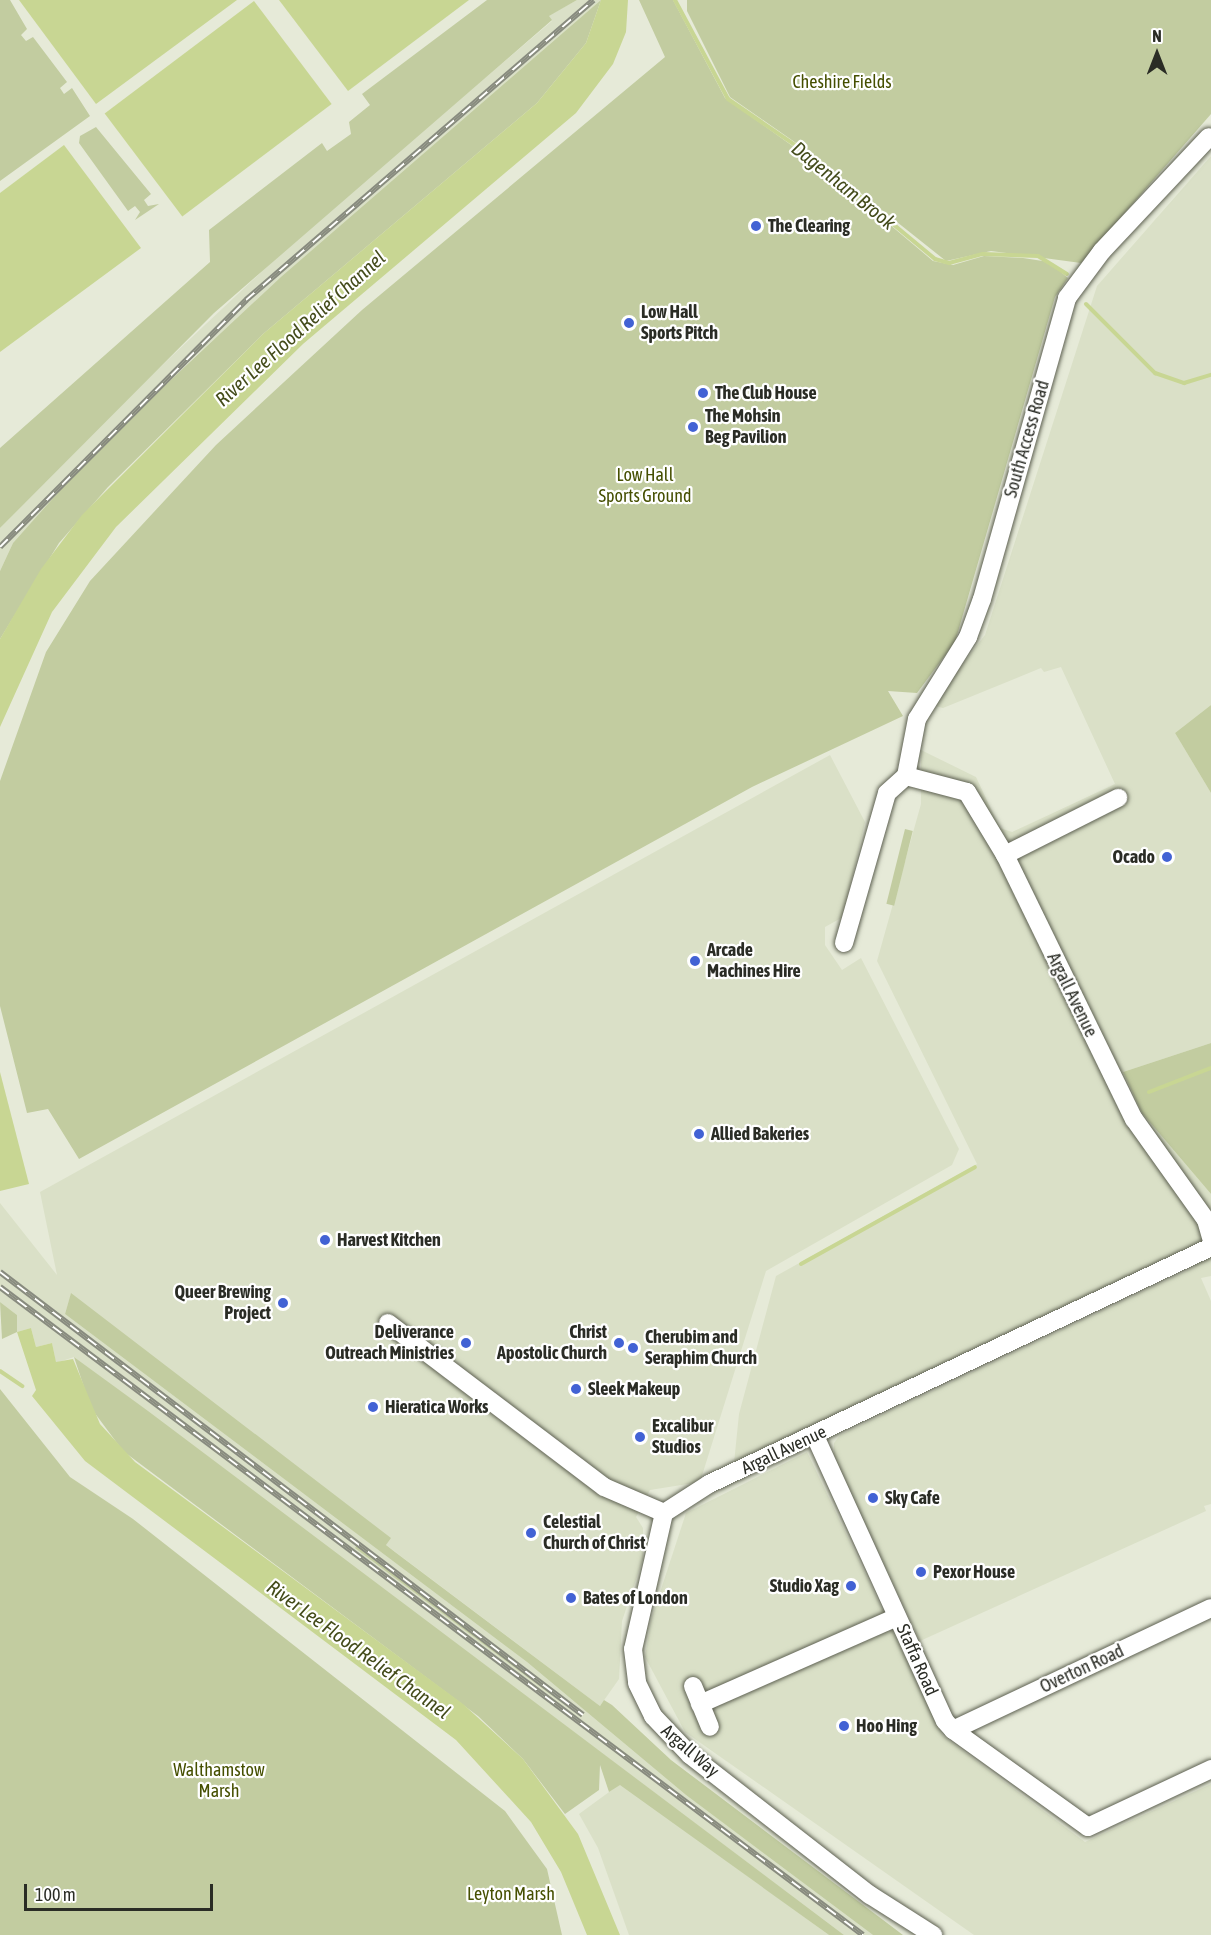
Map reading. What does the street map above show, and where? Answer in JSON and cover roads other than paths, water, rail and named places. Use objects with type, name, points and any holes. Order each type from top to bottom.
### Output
[{"type":"street","name":"South Access Road","points":[[906,776],[917,719],[968,637],[982,599],[1067,298],[1102,251],[1209,137]]},
{"type":"street","points":[[844,943],[884,800],[906,776],[967,792],[1005,855],[1118,798]]},
{"type":"street","name":"Argall Avenue","points":[[1005,855],[1134,1119],[1206,1220],[1211,1238]]},
{"type":"street","name":"Argall Avenue","points":[[664,1513],[709,1484],[815,1436],[1211,1247]]},
{"type":"street","points":[[388,1323],[604,1487],[664,1513]]},
{"type":"street","name":"Staffa Road","points":[[815,1436],[897,1617],[953,1730],[1088,1827],[1211,1769]]},
{"type":"street","name":"Argall Way","points":[[664,1513],[633,1649],[645,1704],[690,1755],[868,1890],[876,1888],[910,1912],[911,1919],[933,1935]]},
{"type":"street","name":"Overton Road","points":[[953,1730],[1211,1608]]},
{"type":"street","points":[[700,1704],[897,1617]]},
{"type":"street","points":[[693,1686],[710,1727]]},
{"type":"water","points":[[19,0],[237,0],[96,104]]},
{"type":"water","points":[[279,0],[469,0],[348,91]]},
{"type":"water","name":"River Lee Flood Relief Channel","points":[[601,0],[628,0],[626,32],[613,64],[576,113],[303,344],[116,527],[52,612],[0,727],[0,639],[41,569],[82,515],[263,334],[537,103],[586,43]]},
{"type":"water","points":[[254,1],[332,104],[182,217],[105,114]]},
{"type":"water","points":[[64,145],[141,248],[0,352],[0,193]]},
{"type":"water","points":[[0,1072],[29,1184],[0,1191]]},
{"type":"water","name":"River Lee Flood Relief Channel","points":[[31,1328],[36,1347],[52,1343],[56,1362],[73,1359],[100,1424],[135,1462],[463,1704],[523,1759],[578,1834],[620,1935],[587,1935],[561,1872],[531,1822],[456,1740],[85,1461],[32,1396],[36,1390],[17,1332]]},
{"type":"waterway","name":"Dagenham Brook","points":[[675,0],[728,99],[811,156],[935,259],[949,263],[983,254],[1038,256],[1067,274]]},
{"type":"waterway","name":"Dagenham Brook","points":[[1086,304],[1155,373],[1184,383],[1211,375]]},
{"type":"waterway","points":[[1149,1092],[1211,1068]]},
{"type":"waterway","points":[[801,1264],[975,1167]]},
{"type":"waterway","points":[[0,1371],[22,1386]]},
{"type":"railway","points":[[0,547],[246,300],[594,0]]},
{"type":"railway","points":[[0,1272],[583,1715]]},
{"type":"railway","points":[[0,1287],[863,1935]]},
{"type":"place","name":"The Clearing","points":[[756,226]]},
{"type":"place","name":"Low Hall Sports Pitch","points":[[629,323]]},
{"type":"place","name":"The Club House","points":[[703,393]]},
{"type":"place","name":"The Mohsin Beg Pavilion","points":[[693,427]]},
{"type":"place","name":"Ocado","points":[[1167,857]]},
{"type":"place","name":"Arcade Machines Hire","points":[[695,961]]},
{"type":"place","name":"Allied Bakeries","points":[[699,1134]]},
{"type":"place","name":"Harvest Kitchen","points":[[325,1240]]},
{"type":"place","name":"Queer Brewing Project","points":[[283,1303]]},
{"type":"place","name":"Deliverance Outreach Ministries","points":[[466,1343]]},
{"type":"place","name":"Christ Apostolic Church","points":[[619,1343]]},
{"type":"place","name":"Cherubim and Seraphim Church","points":[[633,1348]]},
{"type":"place","name":"Sleek Makeup","points":[[576,1389]]},
{"type":"place","name":"Hieratica Works","points":[[373,1407]]},
{"type":"place","name":"Excalibur Studios","points":[[640,1437]]},
{"type":"place","name":"Sky Cafe","points":[[873,1498]]},
{"type":"place","name":"Celestial Church of Christ","points":[[531,1533]]},
{"type":"place","name":"Pexor House","points":[[921,1572]]},
{"type":"place","name":"Studio Xag","points":[[851,1586]]},
{"type":"place","name":"Bates of London","points":[[571,1598]]},
{"type":"place","name":"Hoo Hing","points":[[844,1726]]},
{"type":"park label","name":"Cheshire Fields","points":[[842,82]]},
{"type":"park label","name":"Low Hall Sports Ground","points":[[645,486]]},
{"type":"park label","name":"Walthamstow Marsh","points":[[219,1781]]},
{"type":"park label","name":"Leyton Marsh","points":[[511,1894]]}]
